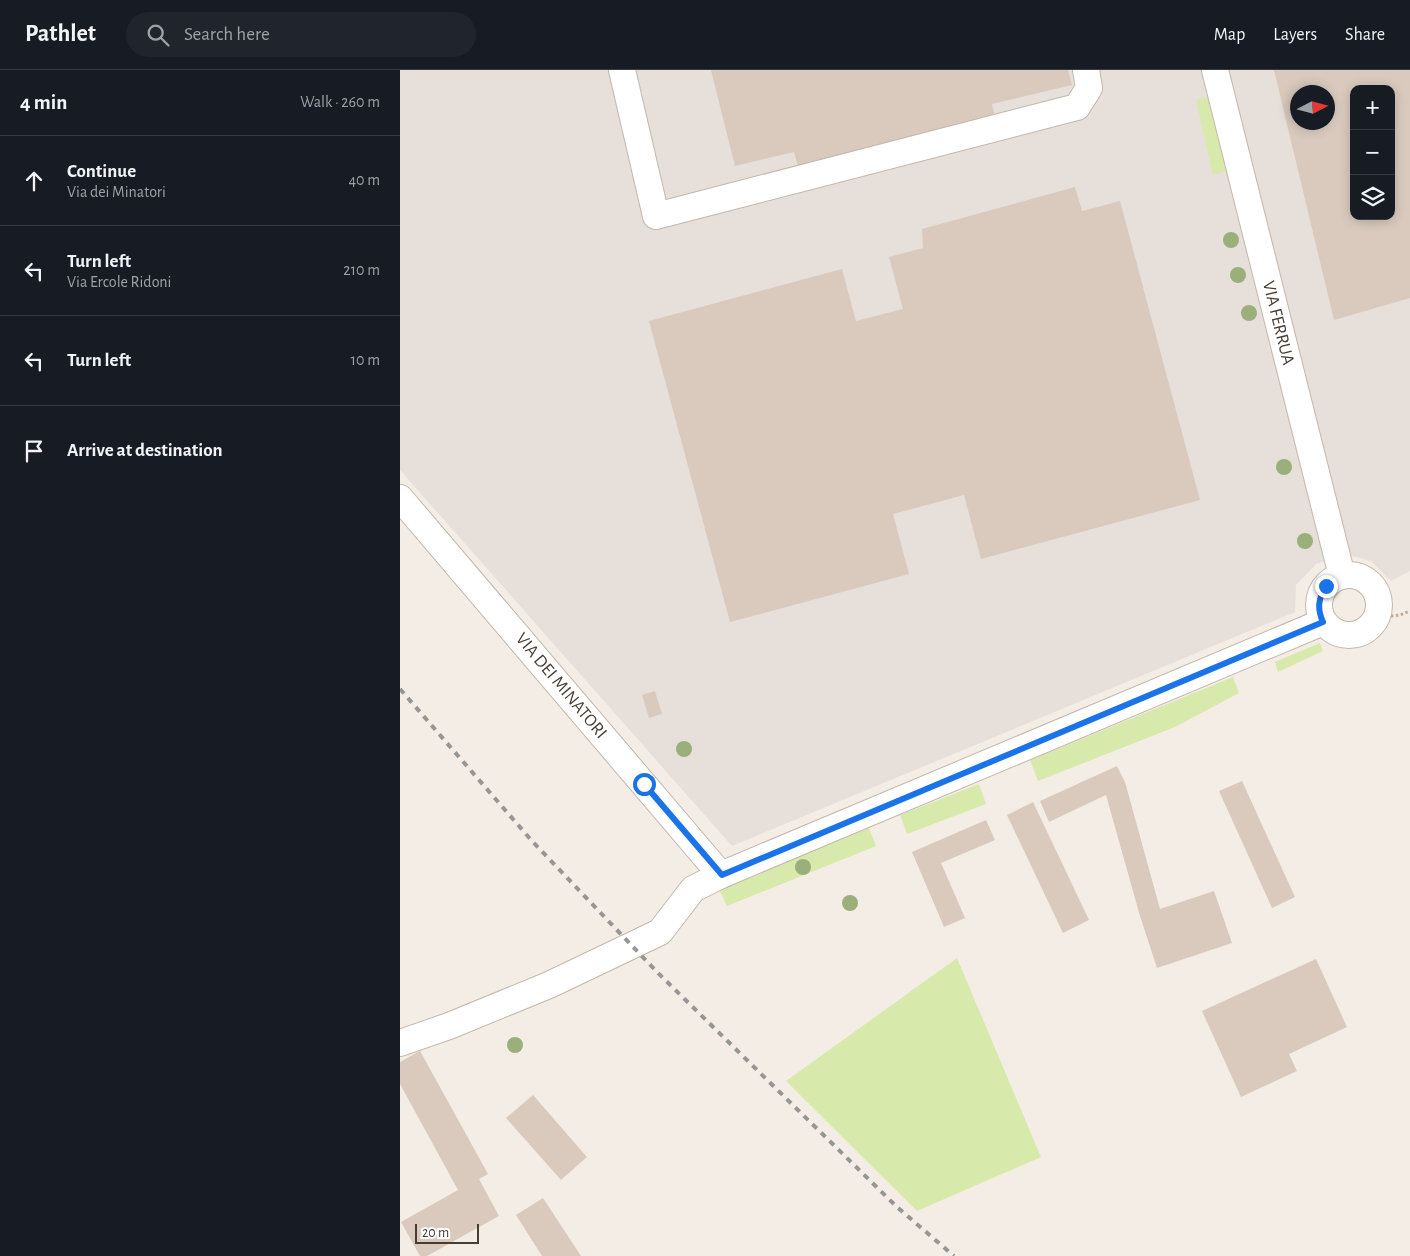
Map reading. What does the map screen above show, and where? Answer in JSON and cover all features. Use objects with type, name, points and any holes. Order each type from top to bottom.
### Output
[{"type":"street","points":[[622,70],[656,216],[1077,107],[1089,88],[1086,70]]},
{"type":"street","name":"VIA FERRUA","points":[[1215,70],[1342,576]]},
{"type":"street","name":"VIA DEI MINATORI","points":[[400,498],[722,875]]},
{"type":"street","points":[[1352,575],[1361,578],[1375,590],[1379,609],[1376,618],[1370,627],[1357,635],[1346,636],[1329,629],[1319,614],[1320,594],[1333,579],[1352,575]]},
{"type":"street","points":[[400,1043],[449,1026],[549,985],[660,932],[693,889],[722,875],[1323,622]]},
{"type":"path","points":[[1376,618],[1400,615],[1410,611]]},
{"type":"shaded area","points":[[400,70],[1410,70],[1410,571],[1391,581],[1371,561],[1345,554],[1316,564],[1296,585],[1295,612],[732,846],[400,470]]},
{"type":"green space","points":[[1208,97],[1228,170],[1213,175],[1196,100]]},
{"type":"green space","points":[[1320,643],[1323,651],[1278,672],[1275,662]]},
{"type":"green space","points":[[1233,677],[1239,693],[1175,727],[1038,781],[1030,760]]},
{"type":"green space","points":[[979,784],[986,804],[907,834],[900,815]]},
{"type":"green space","points":[[869,828],[876,846],[727,906],[719,889]]},
{"type":"green space","points":[[957,958],[1041,1157],[917,1211],[786,1081]]},
{"type":"building","points":[[711,70],[1068,70],[1072,85],[992,104],[996,121],[799,170],[794,152],[735,166]]},
{"type":"building","points":[[1274,70],[1410,70],[1410,298],[1334,320]]},
{"type":"building","points":[[1075,187],[1082,211],[1120,201],[1200,500],[981,559],[964,495],[893,514],[909,574],[730,622],[649,321],[842,269],[856,321],[903,309],[889,257],[923,248],[922,229]]},
{"type":"building","points":[[655,691],[662,714],[649,718],[642,695]]},
{"type":"building","points":[[1117,766],[1125,782],[1160,909],[1214,891],[1232,943],[1157,968],[1140,916],[1106,795],[1049,822],[1040,801]]},
{"type":"building","points":[[1242,781],[1295,897],[1272,908],[1219,791]]},
{"type":"building","points":[[1033,802],[1089,920],[1063,933],[1007,815]]},
{"type":"building","points":[[986,820],[995,840],[941,863],[965,918],[944,927],[912,852]]},
{"type":"building","points":[[1316,959],[1347,1027],[1289,1054],[1297,1071],[1241,1097],[1202,1011]]},
{"type":"building","points":[[420,1051],[488,1174],[479,1179],[499,1216],[427,1256],[420,1256],[401,1222],[458,1190],[400,1084],[400,1062]]},
{"type":"building","points":[[533,1095],[587,1157],[561,1180],[506,1118]]},
{"type":"building","points":[[543,1198],[581,1256],[542,1256],[516,1215]]},
{"type":"railway","points":[[400,689],[532,841],[658,973],[897,1207],[954,1256]]},
{"type":"route","points":[[644,784],[722,875],[1323,622],[1319,614],[1318,604],[1320,594],[1326,586]]}]
